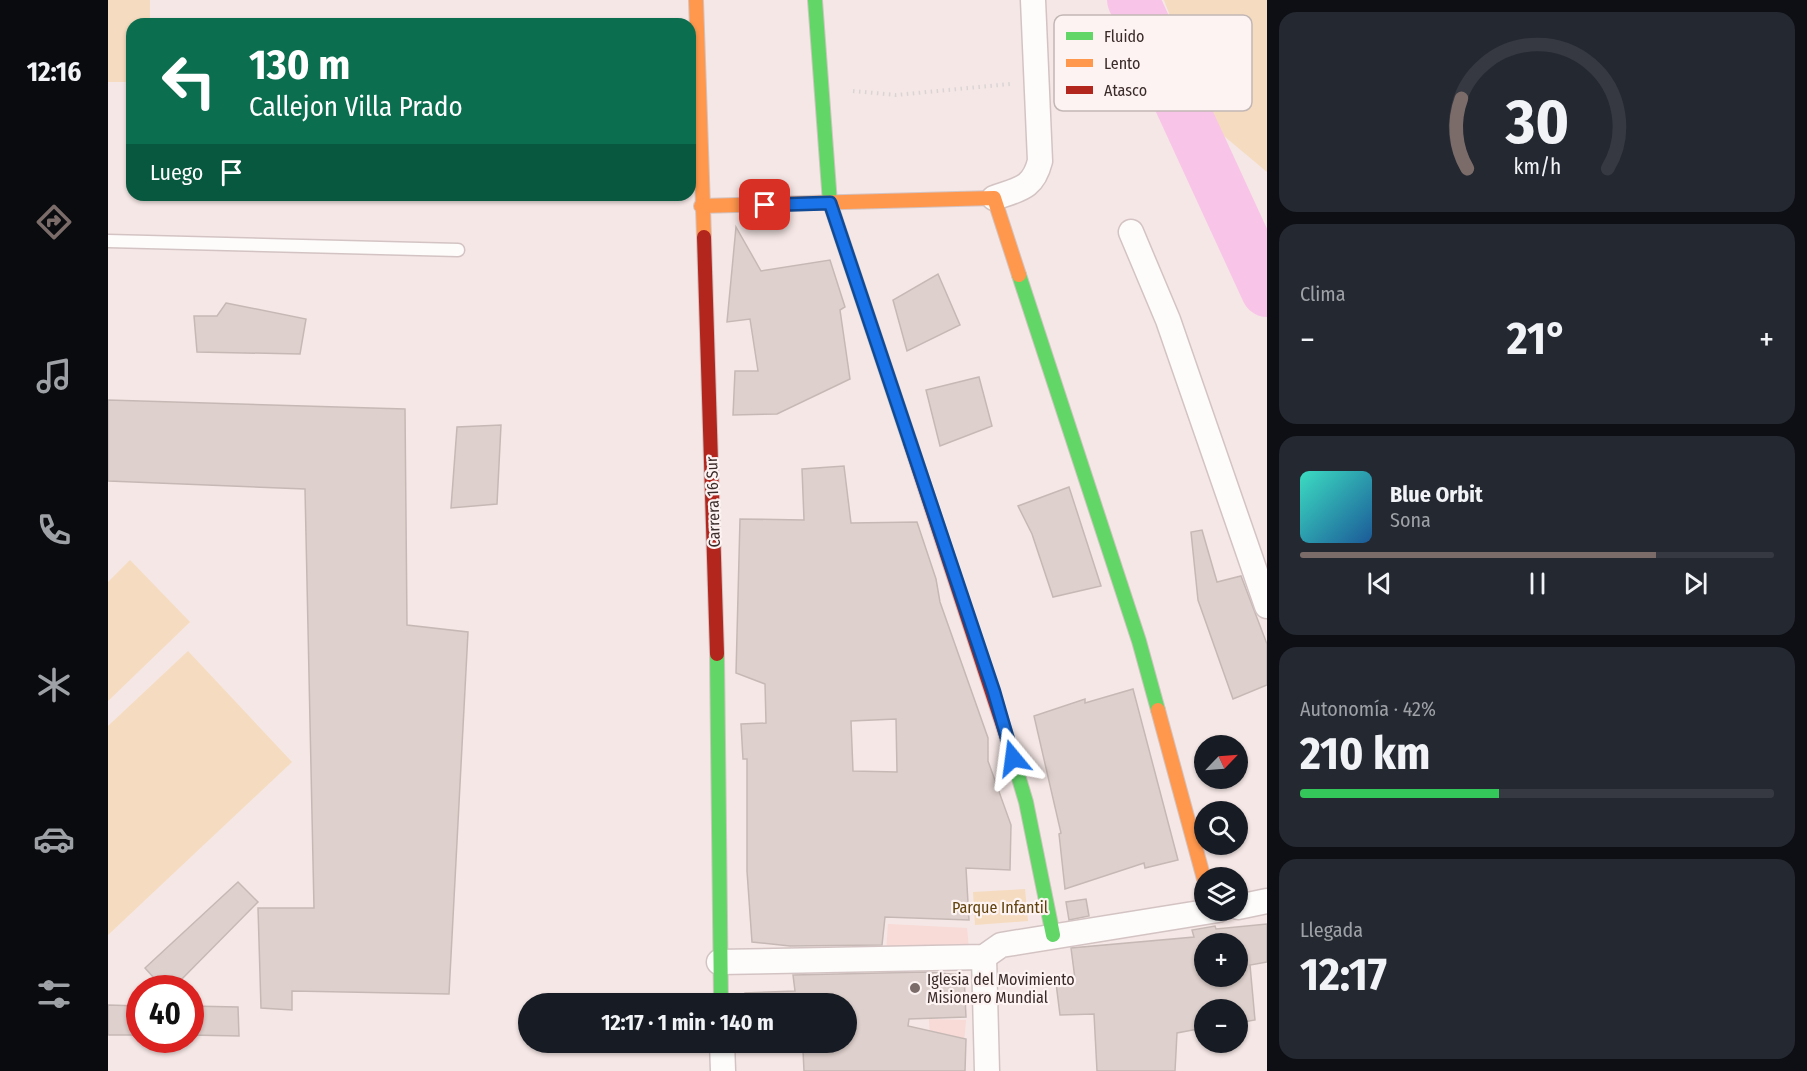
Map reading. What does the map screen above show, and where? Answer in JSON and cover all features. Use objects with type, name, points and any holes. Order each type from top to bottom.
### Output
[{"type":"street","name":"Carrera 16 Sur","points":[[696,0],[701,206],[717,605],[720,993]]},
{"type":"street","points":[[815,0],[830,203],[994,692],[1026,802],[1053,935]]},
{"type":"street","points":[[701,206],[994,198],[1026,187],[1036,177],[1040,161],[1033,0]]},
{"type":"street","points":[[994,198],[1139,641],[1201,867]]},
{"type":"street","points":[[1131,232],[1168,320],[1267,606]]},
{"type":"street","points":[[1248,905],[1267,902]]},
{"type":"street","points":[[719,962],[984,957],[1001,945],[1194,914]]},
{"type":"street","points":[[984,957],[987,1071]]},
{"type":"street","points":[[722,1053],[723,1071]]},
{"type":"lane","points":[[108,241],[458,250]]},
{"type":"path","points":[[821,88],[896,95],[1035,82]]},
{"type":"shaded area","points":[[888,924],[967,928],[969,949],[886,953]]},
{"type":"shaded area","points":[[929,1019],[966,1020],[964,1043],[930,1040]]},
{"type":"green space","points":[[108,0],[150,0],[150,18],[126,18],[126,82],[108,82]]},
{"type":"green space","points":[[1164,0],[1267,0],[1267,172],[1212,126],[1206,111],[1252,111],[1252,15],[1170,15]]},
{"type":"green space","points":[[130,560],[190,622],[108,701],[108,582]]},
{"type":"green space","points":[[188,651],[292,762],[108,935],[108,726]]},
{"type":"green space","name":"Parque Infantil","points":[[1025,889],[1028,921],[975,925],[973,892]]},
{"type":"building","points":[[736,227],[761,271],[830,260],[845,307],[840,310],[850,379],[777,414],[733,415],[735,371],[758,371],[750,319],[727,322]]},
{"type":"building","points":[[938,274],[960,325],[907,351],[893,300]]},
{"type":"building","points":[[226,303],[306,319],[300,354],[197,352],[194,316],[217,316]]},
{"type":"building","points":[[979,377],[992,426],[940,446],[926,390]]},
{"type":"building","points":[[108,400],[405,409],[407,625],[468,632],[449,994],[292,991],[292,1010],[261,1008],[258,908],[314,908],[305,489],[108,481]]},
{"type":"building","points":[[501,425],[497,504],[451,508],[457,427]]},
{"type":"building","points":[[844,466],[851,523],[917,522],[936,579],[940,602],[988,738],[988,761],[1011,825],[1010,870],[966,868],[969,920],[885,917],[882,945],[790,946],[752,942],[747,871],[747,759],[743,759],[741,724],[766,723],[765,684],[736,673],[740,519],[804,520],[802,469]],"holes":[[[896,719],[897,772],[853,771],[851,721]]]},
{"type":"building","points":[[1069,487],[1101,586],[1053,597],[1032,534],[1018,506]]},
{"type":"building","points":[[1202,530],[1217,582],[1241,576],[1267,644],[1267,685],[1233,699],[1198,600],[1191,532]]},
{"type":"building","points":[[1133,689],[1178,860],[1145,868],[1144,863],[1065,889],[1059,834],[1061,833],[1034,716],[1085,699],[1085,703]]},
{"type":"building","points":[[238,882],[258,902],[186,975],[151,975],[145,968]]},
{"type":"building","points":[[1086,899],[1089,916],[1069,920],[1066,902]]},
{"type":"building","points":[[1267,924],[1267,962],[1250,965],[1255,1020],[1248,1021],[1248,999],[1194,999],[1194,1030],[1177,1033],[1175,1071],[1097,1071],[1094,1014],[1060,1015],[1056,983],[1075,979],[1071,948],[1194,937],[1192,930],[1215,926],[1216,929]]},
{"type":"building","points":[[926,972],[964,975],[966,1017],[909,1019],[908,1026],[966,1039],[965,1071],[804,1071],[803,1053],[857,1053],[857,993],[745,993],[795,991],[793,975]]},
{"type":"building","points":[[108,1005],[126,1006],[126,1035],[108,1035]]},
{"type":"building","points":[[204,1006],[238,1007],[239,1036],[204,1035]]},
{"type":"waterway","points":[[1133,0],[1140,15]]},
{"type":"waterway","points":[[1184,111],[1267,291]]},
{"type":"traffic: fast","points":[[815,0],[830,203],[910,442]]},
{"type":"traffic: fast","points":[[1019,275],[1139,641],[1158,710]]},
{"type":"traffic: fast","points":[[717,654],[721,993]]},
{"type":"traffic: fast","points":[[1007,738],[1026,802],[1053,935]]},
{"type":"traffic: slow","points":[[696,0],[704,237]]},
{"type":"traffic: slow","points":[[701,206],[994,198],[1019,275]]},
{"type":"traffic: slow","points":[[1158,710],[1201,867]]},
{"type":"traffic: jam","points":[[704,237],[717,654]]},
{"type":"traffic: jam","points":[[910,442],[1007,738]]},
{"type":"place","name":"Iglesia del Movimiento Misionero Mundial","points":[[915,988]]},
{"type":"route","points":[[765,205],[830,203],[994,692],[1013,758]]}]
